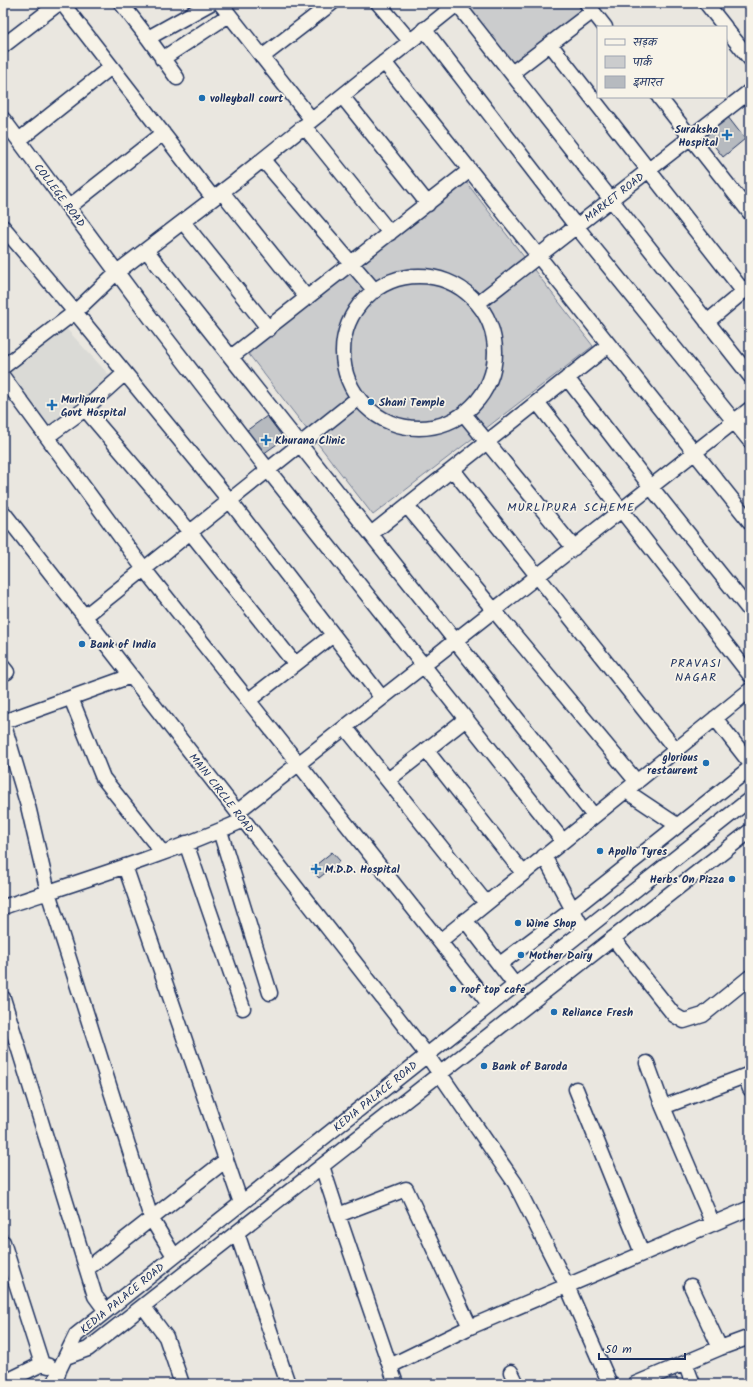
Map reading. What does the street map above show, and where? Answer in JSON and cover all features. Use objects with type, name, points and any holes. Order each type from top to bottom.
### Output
[{"type":"street","points":[[3,46],[59,3]]},
{"type":"street","points":[[62,3],[163,133],[307,298]]},
{"type":"street","points":[[121,3],[177,78]]},
{"type":"street","points":[[148,38],[211,3]]},
{"type":"street","points":[[220,3],[262,57],[308,123],[390,233]]},
{"type":"street","points":[[262,57],[332,3]]},
{"type":"street","points":[[378,3],[410,41]]},
{"type":"street","points":[[3,367],[75,312],[117,272],[263,160],[457,3],[750,376]]},
{"type":"street","points":[[706,3],[723,26]]},
{"type":"street","points":[[512,73],[550,44],[590,7],[604,26]]},
{"type":"street","points":[[162,58],[229,14]]},
{"type":"street","points":[[424,29],[576,226],[750,441]]},
{"type":"street","points":[[727,30],[750,59]]},
{"type":"street","points":[[550,44],[648,170],[747,288],[707,322]]},
{"type":"street","points":[[384,62],[750,522]]},
{"type":"street","points":[[19,140],[111,67]]},
{"type":"street","name":"MARKET ROAD","points":[[478,302],[750,91]]},
{"type":"street","points":[[342,96],[428,204]]},
{"type":"street","points":[[661,98],[750,213]]},
{"type":"street","name":"COLLEGE ROAD","points":[[3,119],[156,325],[268,470],[563,841]]},
{"type":"street","points":[[69,207],[163,133]]},
{"type":"street","points":[[263,160],[375,291]]},
{"type":"street","points":[[231,358],[470,170]]},
{"type":"street","points":[[183,222],[269,328]]},
{"type":"street","points":[[3,227],[126,373],[230,501],[382,698]]},
{"type":"street","points":[[146,250],[594,816]]},
{"type":"street","points":[[426,276],[444,280],[460,288],[478,302],[489,320],[495,340],[495,361],[490,382],[483,394],[479,400],[464,414],[447,424],[427,428],[408,428],[388,422],[372,412],[358,398],[344,367],[343,350],[346,332],[352,317],[362,302],[375,291],[391,282],[408,277],[426,276]]},
{"type":"street","points":[[371,534],[609,345]]},
{"type":"street","points":[[48,436],[86,409],[126,373]]},
{"type":"street","points":[[3,377],[48,436],[144,569],[490,1005]]},
{"type":"street","points":[[567,378],[651,487],[750,611]]},
{"type":"street","points":[[84,617],[358,398]]},
{"type":"street","points":[[537,402],[750,675]]},
{"type":"street","points":[[86,409],[190,532],[295,664]]},
{"type":"street","points":[[3,907],[125,866],[220,831],[240,816],[299,764],[345,727],[750,409]]},
{"type":"street","points":[[464,414],[574,548]]},
{"type":"street","points":[[452,470],[676,750]]},
{"type":"street","points":[[407,506],[637,782]]},
{"type":"street","name":"MAIN CIRCLE ROAD","points":[[3,512],[427,1055],[515,1182],[567,1286],[610,1384]]},
{"type":"street","points":[[249,700],[333,635]]},
{"type":"street","points":[[131,676],[3,722],[28,806],[48,892],[151,1218],[174,1256]]},
{"type":"street","points":[[440,941],[750,690]]},
{"type":"street","points":[[71,698],[103,778],[162,852]]},
{"type":"street","points":[[715,718],[750,763]]},
{"type":"street","points":[[388,780],[466,719]]},
{"type":"street","points":[[345,727],[486,903]]},
{"type":"street","points":[[426,750],[523,873]]},
{"type":"street","points":[[500,964],[573,909],[750,768]]},
{"type":"street","points":[[626,791],[677,826]]},
{"type":"street","name":"KEDIA PALACE ROAD","points":[[66,1357],[76,1335],[750,799]]},
{"type":"street","points":[[220,831],[270,993]]},
{"type":"street","name":"KEDIA PALACE ROAD","points":[[66,1357],[88,1349],[750,831]]},
{"type":"street","points":[[186,843],[243,1008]]},
{"type":"street","points":[[544,856],[584,931]]},
{"type":"street","points":[[125,866],[241,1203]]},
{"type":"street","points":[[465,920],[515,985]]},
{"type":"street","points":[[613,938],[674,1015],[684,1021],[702,1015],[750,977]]},
{"type":"street","points":[[3,998],[95,1296],[106,1311]]},
{"type":"street","points":[[647,1063],[663,1106],[713,1224]]},
{"type":"street","points":[[663,1106],[748,1080]]},
{"type":"street","points":[[576,1089],[642,1254]]},
{"type":"street","points":[[87,1268],[226,1160]]},
{"type":"street","points":[[322,1166],[396,1384]]},
{"type":"street","points":[[338,1215],[406,1189],[470,1327]]},
{"type":"street","points":[[390,1366],[470,1327],[750,1208]]},
{"type":"street","points":[[237,1232],[288,1384]]},
{"type":"street","points":[[3,1242],[42,1364]]},
{"type":"street","points":[[691,1286],[720,1348]]},
{"type":"street","points":[[143,1306],[166,1337],[182,1384]]},
{"type":"street","points":[[635,1384],[720,1348],[749,1339]]},
{"type":"street","points":[[55,1384],[59,1370],[66,1357]]},
{"type":"street","points":[[685,1363],[694,1384]]},
{"type":"street","points":[[3,1383],[42,1364],[59,1370]]},
{"type":"shaded area","name":"Murlipura Govt Hospital","points":[[62,324],[111,377],[48,433],[3,368]]},
{"type":"green space","points":[[463,3],[579,3],[584,9],[513,64]]},
{"type":"green space","points":[[466,182],[593,346],[373,515],[247,352]]},
{"type":"building","points":[[728,117],[745,139],[723,157],[705,134]]},
{"type":"building","points":[[267,416],[284,439],[263,454],[246,431]]},
{"type":"building","points":[[332,852],[340,861],[319,878],[311,869]]},
{"type":"building","points":[[672,1369],[679,1384],[639,1384]]},
{"type":"place","name":"volleyball court","points":[[202,98]]},
{"type":"place","name":"Suraksha Hospital","points":[[727,135]]},
{"type":"place","name":"Shani Temple","points":[[371,402]]},
{"type":"place","name":"Murlipura Govt Hospital","points":[[52,405]]},
{"type":"place","name":"Khurana Clinic","points":[[266,440]]},
{"type":"place","name":"Bank of India","points":[[82,644]]},
{"type":"place","name":"glorious restaurent","points":[[706,763]]},
{"type":"place","name":"Apollo Tyres","points":[[600,851]]},
{"type":"place","name":"M.D.D. Hospital","points":[[316,869]]},
{"type":"place","name":"Herbs On Pizza","points":[[732,879]]},
{"type":"place","name":"Wine Shop","points":[[518,923]]},
{"type":"place","name":"Mother Dairy","points":[[521,955]]},
{"type":"place","name":"roof top cafe","points":[[453,989]]},
{"type":"place","name":"Reliance Fresh","points":[[554,1012]]},
{"type":"place","name":"Bank of Baroda","points":[[484,1066]]},
{"type":"district","name":"MURLIPURA SCHEME","points":[[571,507]]},
{"type":"district","name":"PRAVASI NAGAR","points":[[696,670]]}]
